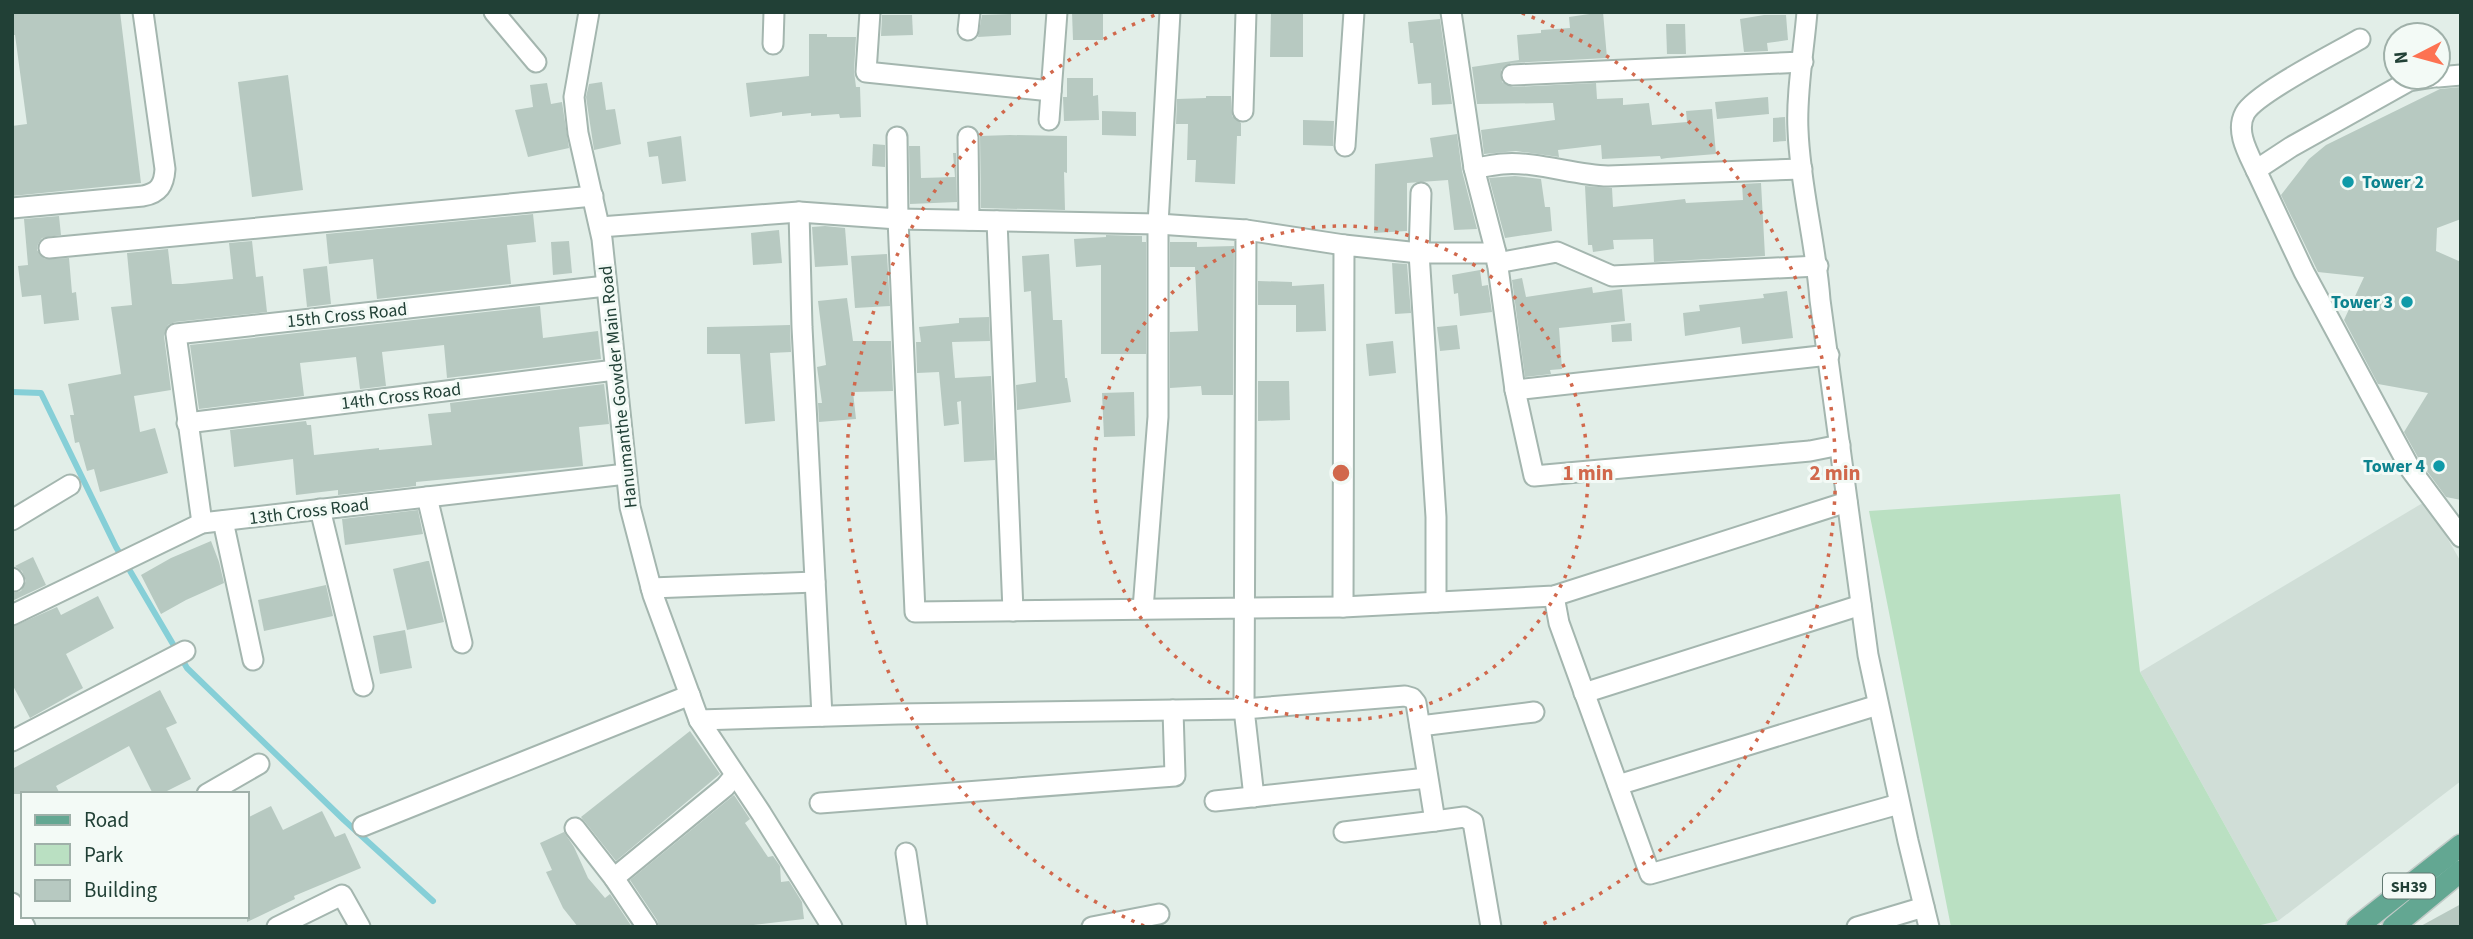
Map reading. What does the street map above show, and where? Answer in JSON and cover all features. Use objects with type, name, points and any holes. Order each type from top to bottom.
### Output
[{"type":"main road","name":"SH39","points":[[2364,925],[2461,845]]},
{"type":"main road","points":[[2393,927],[2461,871]]},
{"type":"street","points":[[12,208],[143,196],[153,194],[160,188],[165,179],[165,169],[143,12]]},
{"type":"street","points":[[494,12],[536,62]]},
{"type":"street","name":"Hanumanthe Gowder Main Road","points":[[590,12],[574,97],[578,133],[600,227],[630,507],[651,588],[699,720],[832,927]]},
{"type":"street","points":[[773,44],[774,12]]},
{"type":"street","points":[[870,12],[866,72],[1051,91]]},
{"type":"street","points":[[1049,120],[1057,12]]},
{"type":"street","points":[[1143,609],[1158,417],[1158,224],[1170,12]]},
{"type":"street","points":[[1243,111],[1246,12]]},
{"type":"street","points":[[1345,146],[1354,12]]},
{"type":"street","points":[[1451,12],[1474,168],[1496,258],[1515,390],[1534,477],[1810,451],[1840,445]]},
{"type":"street","points":[[1807,12],[1798,128],[1802,169],[1818,266],[1820,300],[1868,655],[1899,804],[1929,927]]},
{"type":"street","points":[[2360,39],[2258,97],[2244,114],[2242,142],[2304,272],[2405,458],[2461,537]]},
{"type":"street","points":[[1512,75],[1803,62]]},
{"type":"street","points":[[2256,170],[2302,140],[2391,91]]},
{"type":"street","points":[[897,137],[898,219],[915,612],[1343,607],[1554,596],[1847,502]]},
{"type":"street","points":[[968,137],[969,220]]},
{"type":"street","points":[[1474,168],[1504,164],[1608,176],[1802,169]]},
{"type":"street","points":[[1420,193],[1419,253],[1436,517],[1436,602]]},
{"type":"street","points":[[48,248],[593,196]]},
{"type":"street","points":[[600,227],[799,212],[898,219],[1158,224],[1247,230],[1344,245],[1496,258],[1557,252],[1612,276],[1818,266]]},
{"type":"street","points":[[799,212],[802,327],[822,716]]},
{"type":"street","points":[[997,221],[1013,611]]},
{"type":"street","points":[[1247,230],[1244,709],[1254,797]]},
{"type":"street","points":[[1343,607],[1344,245]]},
{"type":"street","name":"15th Cross Road","points":[[187,423],[176,334],[606,286]]},
{"type":"street","points":[[1515,390],[1829,355]]},
{"type":"street","name":"14th Cross Road","points":[[187,423],[615,370]]},
{"type":"street","points":[[187,423],[202,523]]},
{"type":"street","name":"13th Cross Road","points":[[12,615],[139,556],[202,523],[626,474]]},
{"type":"street","points":[[12,520],[70,485]]},
{"type":"street","points":[[427,497],[463,643]]},
{"type":"street","points":[[320,509],[363,686]]},
{"type":"street","points":[[223,521],[253,660]]},
{"type":"street","points":[[651,588],[816,582]]},
{"type":"street","points":[[1554,596],[1559,623],[1650,874],[1899,804]]},
{"type":"street","points":[[1584,694],[1861,605]]},
{"type":"street","points":[[12,741],[185,651]]},
{"type":"street","points":[[363,826],[690,695]]},
{"type":"street","points":[[699,720],[1244,709],[1405,696],[1416,703],[1435,821]]},
{"type":"street","points":[[1618,785],[1878,705]]},
{"type":"street","points":[[820,803],[1175,776],[1172,710]]},
{"type":"street","points":[[1420,726],[1534,712]]},
{"type":"street","points":[[210,792],[259,764]]},
{"type":"street","points":[[614,878],[725,787],[735,775]]},
{"type":"street","points":[[1215,801],[1427,778]]},
{"type":"street","points":[[1344,832],[1464,817],[1473,822],[1492,927]]},
{"type":"street","points":[[575,828],[614,878],[647,927]]},
{"type":"street","points":[[906,853],[917,927]]},
{"type":"street","points":[[276,927],[342,895],[360,927]]},
{"type":"street","points":[[12,901],[25,927]]},
{"type":"street","points":[[1857,927],[1924,907]]},
{"type":"street","points":[[1092,927],[1159,914]]},
{"type":"shaded area","points":[[2426,501],[2461,562],[2461,781],[2278,921],[2140,672]]},
{"type":"green space","points":[[2120,494],[2140,672],[2278,921],[2252,927],[1951,927],[1869,511]]},
{"type":"building","points":[[12,12],[120,12],[141,183],[12,196],[12,126],[27,124],[15,35],[12,35]]},
{"type":"building","points":[[1072,12],[1103,12],[1103,40],[1073,40]]},
{"type":"building","points":[[1271,12],[1303,12],[1303,57],[1270,57]]},
{"type":"building","points":[[1603,12],[1607,58],[1511,63],[1501,70],[1502,82],[1513,87],[1596,83],[1597,99],[1623,98],[1623,105],[1649,103],[1652,125],[1687,122],[1686,111],[1712,109],[1716,154],[1661,159],[1660,156],[1602,159],[1601,145],[1558,150],[1559,157],[1516,151],[1484,154],[1481,130],[1555,120],[1553,103],[1477,104],[1472,67],[1519,60],[1517,35],[1570,28],[1569,17]]},
{"type":"building","points":[[1011,14],[1011,35],[978,37],[982,15]]},
{"type":"building","points":[[882,15],[912,15],[913,35],[881,36]]},
{"type":"building","points":[[1786,15],[1788,40],[1767,43],[1768,51],[1744,52],[1740,19]]},
{"type":"building","points":[[1440,19],[1452,104],[1432,105],[1431,83],[1418,84],[1408,22]]},
{"type":"building","points":[[1666,24],[1685,24],[1686,54],[1667,54]]},
{"type":"building","points":[[809,34],[856,37],[854,71],[856,87],[860,87],[861,117],[840,118],[839,114],[811,116],[811,113],[782,116],[782,112],[750,117],[746,83],[809,76]]},
{"type":"building","points":[[288,75],[303,190],[252,197],[238,82]]},
{"type":"building","points":[[1067,78],[1093,78],[1093,96],[1098,95],[1099,120],[1064,121],[1063,97],[1067,97]]},
{"type":"building","points":[[602,82],[606,110],[615,109],[621,144],[594,150],[586,97],[589,84]]},
{"type":"building","points":[[547,83],[551,104],[562,102],[569,148],[528,157],[515,110],[533,107],[530,85]]},
{"type":"building","points":[[2461,87],[2461,219],[2437,228],[2436,251],[2461,262],[2461,500],[2446,497],[2421,463],[2404,432],[2428,393],[2378,384],[2344,320],[2364,277],[2318,272],[2281,195],[2309,159],[2326,145],[2436,91],[2452,91],[2452,88]]},
{"type":"building","points":[[1231,96],[1232,116],[1241,123],[1241,136],[1237,136],[1235,184],[1195,182],[1196,160],[1187,160],[1188,124],[1176,124],[1177,99]]},
{"type":"building","points":[[1768,97],[1769,114],[1717,119],[1715,102]]},
{"type":"building","points":[[1102,111],[1136,112],[1136,136],[1102,135]]},
{"type":"building","points":[[1785,117],[1786,141],[1773,142],[1773,118]]},
{"type":"building","points":[[1303,120],[1334,121],[1333,146],[1303,145]]},
{"type":"building","points":[[1457,134],[1462,171],[1477,229],[1454,230],[1448,180],[1407,183],[1407,231],[1374,233],[1375,164],[1433,157],[1430,138]]},
{"type":"building","points":[[681,136],[686,181],[662,184],[658,156],[649,157],[647,142]]},
{"type":"building","points":[[980,136],[1067,136],[1065,210],[981,208]]},
{"type":"building","points":[[873,144],[885,145],[885,167],[872,166]]},
{"type":"building","points":[[909,146],[920,146],[921,178],[955,177],[953,153],[956,153],[957,202],[910,204]]},
{"type":"building","points":[[1515,176],[1541,179],[1545,207],[1550,207],[1552,231],[1505,238],[1489,178]]},
{"type":"building","points":[[1761,183],[1765,256],[1654,262],[1653,239],[1613,240],[1614,249],[1593,252],[1592,245],[1588,245],[1585,186],[1612,188],[1613,207],[1685,199],[1686,203],[1743,200],[1742,184]]},
{"type":"building","points":[[533,214],[536,242],[507,245],[511,284],[377,299],[373,259],[329,264],[326,234]]},
{"type":"building","points":[[59,216],[61,235],[42,238],[37,250],[45,259],[69,258],[72,293],[76,292],[79,320],[44,324],[41,295],[22,297],[18,266],[28,265],[24,219]]},
{"type":"building","points":[[812,227],[845,228],[848,265],[815,267]]},
{"type":"building","points":[[779,230],[782,263],[753,265],[751,233]]},
{"type":"building","points":[[1106,235],[1142,236],[1142,242],[1146,242],[1146,354],[1101,354],[1101,265],[1076,267],[1074,239]]},
{"type":"building","points":[[252,241],[256,277],[263,276],[267,312],[168,325],[164,336],[171,390],[134,396],[140,432],[155,428],[168,473],[100,492],[94,469],[87,471],[79,442],[75,443],[70,415],[74,415],[68,384],[121,374],[111,307],[132,305],[127,253],[168,249],[172,284],[182,284],[233,279],[229,243]]},
{"type":"building","points":[[569,241],[572,273],[553,275],[551,242]]},
{"type":"building","points":[[1170,242],[1197,242],[1197,247],[1234,246],[1233,395],[1202,395],[1201,386],[1170,388],[1170,332],[1198,331],[1195,267],[1170,267]]},
{"type":"building","points":[[887,254],[890,306],[855,308],[851,256]]},
{"type":"building","points":[[1049,254],[1053,320],[1062,320],[1065,378],[1071,402],[1017,410],[1016,385],[1036,382],[1031,291],[1024,292],[1022,256]]},
{"type":"building","points":[[1392,263],[1407,264],[1411,313],[1395,314]]},
{"type":"building","points":[[327,266],[331,304],[307,307],[303,269]]},
{"type":"building","points":[[1480,270],[1482,286],[1488,285],[1492,312],[1460,316],[1458,293],[1454,294],[1452,275]]},
{"type":"building","points":[[1522,278],[1526,297],[1592,287],[1593,293],[1622,289],[1625,321],[1559,328],[1562,369],[1550,370],[1551,374],[1525,377],[1512,280]]},
{"type":"building","points":[[1258,281],[1292,282],[1292,286],[1324,284],[1326,331],[1296,332],[1296,305],[1258,305]]},
{"type":"building","points":[[1787,291],[1793,338],[1742,344],[1740,327],[1685,336],[1683,313],[1700,311],[1699,305],[1764,298],[1763,294]]},
{"type":"building","points":[[847,298],[853,341],[891,341],[893,391],[853,392],[856,419],[819,422],[818,403],[822,403],[817,367],[826,365],[818,301]]},
{"type":"building","points":[[540,306],[543,338],[598,331],[601,359],[447,378],[444,345],[382,352],[386,386],[360,389],[356,357],[300,363],[304,396],[199,409],[190,345]]},
{"type":"building","points":[[989,317],[990,341],[952,342],[955,378],[991,376],[995,460],[964,462],[961,401],[957,402],[959,424],[944,426],[939,372],[917,373],[916,342],[921,342],[919,327],[959,323],[959,318]]},
{"type":"building","points":[[1631,323],[1632,341],[1612,342],[1611,325]]},
{"type":"building","points":[[790,325],[791,352],[770,353],[775,421],[745,424],[740,354],[707,354],[707,327]]},
{"type":"building","points":[[1457,325],[1460,349],[1440,351],[1437,327]]},
{"type":"building","points":[[1393,341],[1396,373],[1369,376],[1366,344]]},
{"type":"building","points":[[1258,381],[1289,381],[1290,420],[1258,421]]},
{"type":"building","points":[[604,384],[609,424],[579,427],[583,466],[416,482],[416,486],[338,495],[338,490],[296,495],[293,459],[234,467],[230,430],[306,421],[307,425],[311,425],[314,455],[432,445],[428,414],[451,412],[450,403]]},
{"type":"building","points":[[1134,392],[1135,436],[1104,437],[1102,393]]},
{"type":"building","points":[[418,510],[423,534],[345,545],[342,519]]},
{"type":"building","points":[[211,541],[224,583],[161,614],[141,575],[171,558]]},
{"type":"building","points":[[33,557],[46,585],[12,601],[12,593],[21,591],[26,581],[22,571],[15,566]]},
{"type":"building","points":[[429,561],[444,622],[407,630],[393,569]]},
{"type":"building","points":[[326,585],[333,616],[264,631],[258,600]]},
{"type":"building","points":[[98,596],[114,628],[66,654],[83,688],[30,718],[12,684],[12,627],[57,607],[61,615]]},
{"type":"building","points":[[405,630],[412,668],[380,674],[373,636]]},
{"type":"building","points":[[160,690],[177,723],[166,728],[191,779],[165,792],[152,792],[129,746],[56,786],[59,792],[12,794],[12,769]]},
{"type":"building","points":[[690,731],[720,774],[616,861],[581,817]]},
{"type":"building","points":[[734,795],[750,819],[745,823],[768,857],[773,856],[780,866],[781,882],[789,881],[802,902],[804,919],[736,927],[659,927],[630,880]]},
{"type":"building","points":[[271,806],[283,830],[322,811],[335,837],[345,833],[361,868],[294,896],[295,899],[247,922],[248,818]]},
{"type":"building","points":[[564,832],[588,878],[605,898],[610,894],[632,927],[578,927],[563,908],[546,872],[552,870],[540,843]]},
{"type":"building","points":[[2461,904],[2461,927],[2419,927]]},
{"type":"waterway","points":[[12,392],[41,393],[116,547],[187,668],[344,820],[433,901]]},
{"type":"place","name":"Tower 2","points":[[2348,182]]},
{"type":"place","name":"Tower 3","points":[[2407,302]]},
{"type":"place","name":"Tower 4","points":[[2439,466]]}]
